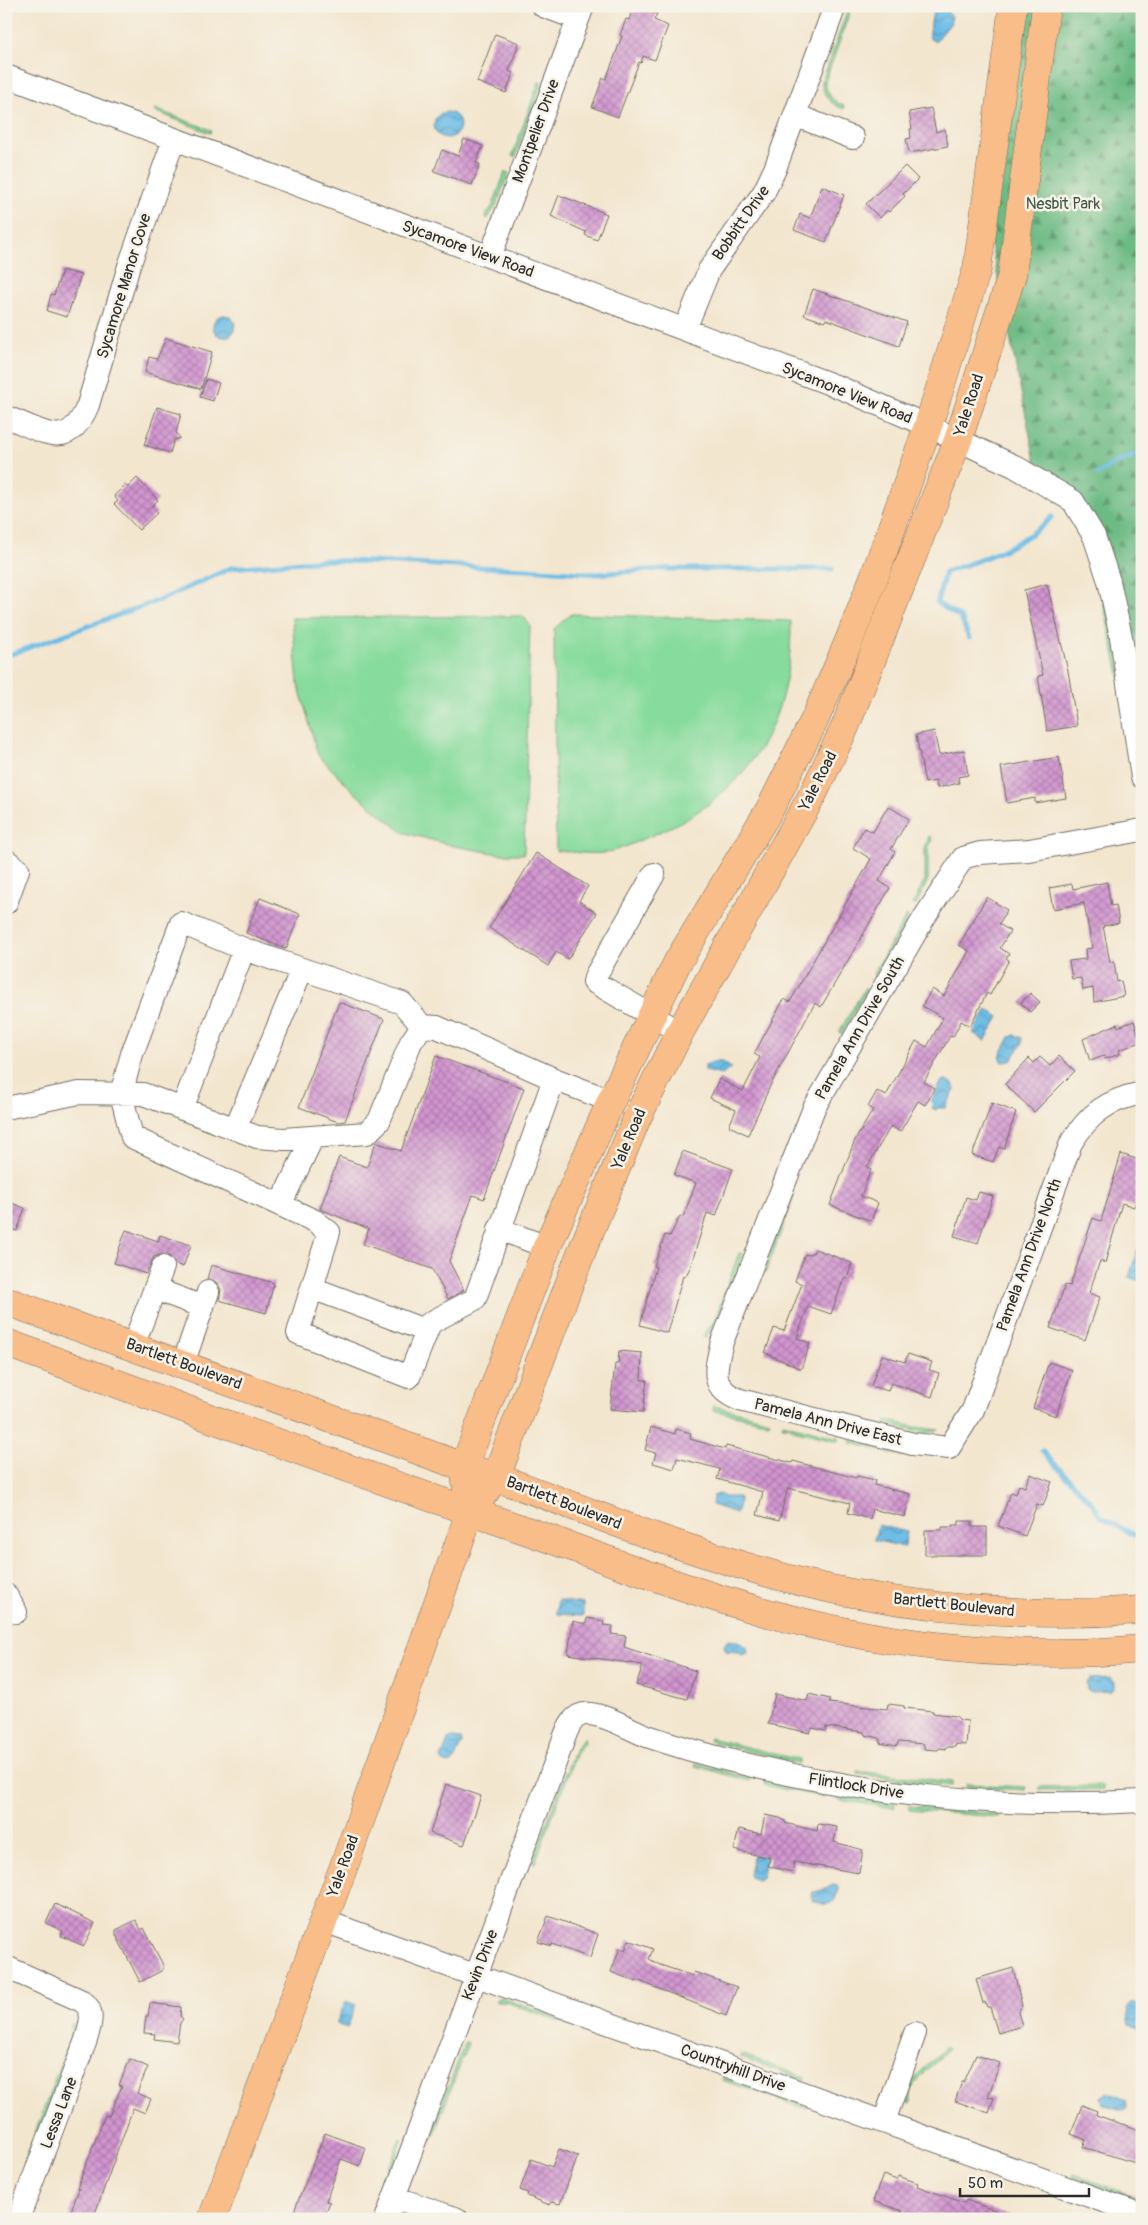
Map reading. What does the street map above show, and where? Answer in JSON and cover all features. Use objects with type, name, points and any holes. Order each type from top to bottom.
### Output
[{"type":"main road","name":"Yale Road","points":[[470,1512],[464,1468],[547,1247],[611,1100],[677,963],[771,807],[815,719],[855,624],[928,426],[977,270],[1012,6]]},
{"type":"main road","name":"Yale Road","points":[[212,2219],[324,1921],[470,1512],[496,1477],[581,1253],[637,1118],[680,1032],[813,794],[846,725],[958,440],[1012,275],[1046,6]]},
{"type":"main road","name":"Bartlett Boulevard","points":[[6,1301],[171,1359],[464,1468],[496,1477],[669,1542],[756,1570],[852,1593],[982,1610],[1048,1613],[1142,1610]]},
{"type":"main road","points":[[6,1343],[470,1512],[748,1608],[814,1625],[896,1640],[1008,1651],[1110,1652],[1142,1649]]},
{"type":"main road","points":[[146,1394],[171,1359]]},
{"type":"main road","points":[[896,1640],[902,1601]]},
{"type":"street","points":[[543,6],[580,13]]},
{"type":"street","name":"Bobbitt Drive","points":[[685,329],[708,270],[764,192],[775,169],[836,6]]},
{"type":"street","name":"Montpelier Drive","points":[[490,257],[580,13]]},
{"type":"street","name":"Sycamore View Road","points":[[6,76],[841,388],[1014,466],[1073,501],[1094,536],[1109,581],[1122,637],[1142,777]]},
{"type":"street","points":[[795,115],[853,138]]},
{"type":"street","name":"Sycamore Manor Cove","points":[[6,417],[56,435],[77,439],[131,258],[174,139]]},
{"type":"street","name":"Pamela Ann Drive South","points":[[716,1378],[722,1342],[814,1108],[924,918],[958,851],[1029,850],[1142,830]]},
{"type":"street","points":[[6,860],[18,870],[6,903]]},
{"type":"street","points":[[654,874],[596,975],[594,982],[680,1032]]},
{"type":"street","points":[[554,1078],[475,1299],[430,1322],[409,1377],[298,1333],[329,1232],[315,1221],[132,1137],[121,1094],[132,1054],[181,923],[244,949],[402,1003],[422,1026],[437,1027],[554,1078],[611,1100]]},
{"type":"street","points":[[182,1109],[244,949]]},
{"type":"street","points":[[235,1129],[302,969]]},
{"type":"street","points":[[6,1108],[79,1093],[143,1094],[256,1137],[283,1139],[367,1133],[379,1121],[411,1042],[422,1026]]},
{"type":"street","name":"Pamela Ann Drive North","points":[[949,1448],[972,1410],[1071,1143],[1090,1116],[1113,1102],[1142,1093]]},
{"type":"street","points":[[280,1205],[313,1137]]},
{"type":"street","points":[[499,1229],[547,1247]]},
{"type":"street","points":[[133,1346],[163,1267]]},
{"type":"street","points":[[155,1288],[206,1299],[171,1359]]},
{"type":"street","points":[[312,1288],[427,1331]]},
{"type":"street","name":"Pamela Ann Drive East","points":[[716,1378],[725,1393],[740,1400],[913,1444],[949,1448]]},
{"type":"street","name":"Flintlock Drive","points":[[579,1716],[591,1714],[648,1736],[760,1768],[825,1782],[903,1794],[1031,1803],[1142,1801]]},
{"type":"street","name":"Kevin Drive","points":[[386,2219],[565,1736],[570,1723],[579,1716]]},
{"type":"street","name":"Countryhill Drive","points":[[324,1921],[1142,2216]]},
{"type":"street","name":"Lessa Lane","points":[[6,1967],[88,2006],[91,2019],[86,2040],[18,2219]]},
{"type":"street","points":[[884,2122],[916,2033]]},
{"type":"street","points":[[394,2197],[457,2219]]},
{"type":"green space","points":[[849,6],[852,6],[825,82],[829,94],[834,100],[844,106],[844,109],[828,99],[822,82]]},
{"type":"green space","name":"Nesbit Park","points":[[1009,6],[1142,6],[1142,781],[1092,551],[1065,507],[1040,485],[983,205]]},
{"type":"green space","points":[[539,82],[542,83],[515,157],[512,156]]},
{"type":"green space","points":[[155,109],[211,130],[210,133],[154,111]]},
{"type":"green space","points":[[505,172],[509,173],[495,208],[487,219],[485,217],[493,205]]},
{"type":"green space","points":[[571,614],[791,621],[789,659],[783,694],[772,725],[757,754],[737,779],[712,802],[682,821],[629,845],[603,853],[556,851],[554,629]]},
{"type":"green space","points":[[523,616],[530,625],[524,854],[499,854],[454,846],[402,832],[355,793],[318,755],[298,683],[292,618]]},
{"type":"green space","points":[[929,836],[932,838],[928,851],[928,880],[916,905],[913,904],[925,880],[925,849]]},
{"type":"green space","points":[[907,915],[909,917],[875,976],[873,974]]},
{"type":"green space","points":[[865,988],[867,990],[842,1034],[839,1032]]},
{"type":"green space","points":[[792,1193],[795,1195],[765,1274],[763,1270]]},
{"type":"green space","points":[[739,1253],[743,1254],[718,1320],[705,1338],[702,1337],[714,1321]]},
{"type":"green space","points":[[714,1406],[770,1420],[769,1423],[713,1410]]},
{"type":"green space","points":[[887,1420],[914,1427],[939,1430],[933,1432],[912,1431],[886,1423]]},
{"type":"green space","points":[[783,1423],[839,1437],[838,1441],[793,1430],[789,1426],[782,1426]]},
{"type":"green space","points":[[852,1440],[903,1453],[902,1456],[851,1443]]},
{"type":"green space","points":[[584,1738],[585,1741],[576,1753],[535,1863],[532,1862],[574,1751]]},
{"type":"green space","points":[[710,1738],[799,1760],[799,1764],[709,1741]]},
{"type":"green space","points":[[696,1763],[750,1778],[750,1781],[695,1766]]},
{"type":"green space","points":[[857,1771],[952,1782],[951,1786],[857,1774]]},
{"type":"green space","points":[[765,1781],[824,1794],[824,1797],[764,1785]]},
{"type":"green space","points":[[967,1784],[1026,1787],[1025,1790],[966,1787]]},
{"type":"green space","points":[[1103,1786],[1103,1790],[1039,1790],[1039,1787]]},
{"type":"green space","points":[[839,1796],[895,1804],[894,1808],[838,1800]]},
{"type":"green space","points":[[909,1806],[998,1814],[998,1817],[909,1810]]},
{"type":"green space","points":[[502,1998],[577,2024],[576,2027],[506,2002],[496,2002],[496,1999]]},
{"type":"green space","points":[[71,2024],[74,2024],[75,2034],[27,2165],[24,2163],[70,2038]]},
{"type":"green space","points":[[465,2042],[468,2043],[432,2140],[429,2139]]},
{"type":"green space","points":[[945,2047],[948,2048],[943,2055],[914,2084],[911,2103],[908,2104],[908,2093],[915,2077]]},
{"type":"green space","points":[[741,2054],[805,2077],[804,2080],[740,2057]]},
{"type":"green space","points":[[723,2077],[807,2106],[806,2109],[722,2080]]},
{"type":"green space","points":[[400,2138],[403,2139],[382,2195],[379,2194]]},
{"type":"green space","points":[[1073,2174],[1142,2199],[1142,2202],[1072,2177]]},
{"type":"water","points":[[934,9],[948,12],[952,16],[950,24],[936,41],[930,39]]},
{"type":"water","points":[[447,112],[456,116],[460,125],[456,134],[447,138],[438,134],[434,125],[438,116]]},
{"type":"water","points":[[224,315],[232,318],[235,326],[232,334],[224,337],[216,334],[213,326],[216,318]]},
{"type":"water","points":[[987,1009],[999,1017],[985,1041],[973,1033]]},
{"type":"water","points":[[1015,1035],[1022,1038],[1022,1044],[1011,1061],[1003,1062],[1000,1056],[1010,1037]]},
{"type":"water","points":[[713,1062],[723,1062],[731,1068],[722,1075],[705,1071],[705,1065]]},
{"type":"water","points":[[946,1080],[953,1084],[955,1090],[945,1108],[937,1108],[936,1110],[932,1108],[931,1101],[942,1081]]},
{"type":"water","points":[[1138,1248],[1142,1250],[1142,1282],[1129,1277]]},
{"type":"water","points":[[719,1494],[725,1497],[738,1497],[740,1501],[736,1513],[712,1505],[713,1496]]},
{"type":"water","points":[[878,1525],[907,1532],[904,1547],[874,1540]]},
{"type":"water","points":[[558,1600],[583,1604],[583,1616],[557,1614]]},
{"type":"water","points":[[728,1640],[738,1641],[747,1647],[748,1653],[742,1655],[739,1652],[726,1651],[724,1645]]},
{"type":"water","points":[[1110,1678],[1114,1681],[1114,1687],[1111,1691],[1091,1692],[1087,1689],[1086,1683],[1089,1679]]},
{"type":"water","points":[[452,1738],[461,1739],[462,1743],[453,1762],[449,1764],[443,1762],[441,1758],[448,1740]]},
{"type":"water","points":[[757,1854],[763,1855],[766,1859],[761,1878],[757,1880],[749,1875],[753,1856]]},
{"type":"water","points":[[833,1885],[837,1886],[839,1890],[834,1901],[826,1905],[813,1901],[811,1897],[813,1892]]},
{"type":"water","points":[[346,2001],[356,2005],[347,2028],[336,2024]]},
{"type":"water","points":[[1131,2002],[1136,2002],[1141,2006],[1142,2026],[1138,2029],[1130,2025],[1127,2008]]},
{"type":"water","points":[[1108,2092],[1126,2100],[1127,2107],[1119,2110],[1103,2104],[1101,2097]]},
{"type":"building","points":[[634,6],[657,14],[654,20],[668,26],[655,60],[643,56],[641,63],[639,62],[618,117],[592,107],[603,78],[606,79],[622,36],[620,35],[626,19],[629,20]]},
{"type":"building","points":[[495,34],[519,43],[509,71],[513,73],[506,93],[477,82]]},
{"type":"building","points":[[931,108],[936,132],[945,129],[948,146],[909,153],[906,139],[911,138],[910,129],[912,129],[909,112]]},
{"type":"building","points":[[464,139],[483,146],[476,163],[480,164],[472,185],[434,171],[442,150],[458,156]]},
{"type":"building","points":[[905,166],[918,179],[903,194],[905,196],[880,218],[866,204]]},
{"type":"building","points":[[822,186],[844,195],[826,242],[794,230],[800,214],[810,218]]},
{"type":"building","points":[[559,195],[607,214],[597,240],[585,235],[586,232],[551,216]]},
{"type":"building","points":[[62,270],[81,275],[67,317],[47,311],[51,294],[54,295]]},
{"type":"building","points":[[813,289],[907,322],[899,346],[826,319],[825,322],[804,315]]},
{"type":"building","points":[[166,338],[212,352],[201,389],[145,372],[149,357],[157,359]]},
{"type":"building","points":[[206,379],[219,383],[213,401],[200,397]]},
{"type":"building","points":[[157,407],[181,414],[176,433],[180,438],[174,440],[170,453],[144,445]]},
{"type":"building","points":[[137,478],[158,500],[151,507],[157,513],[139,530],[114,504],[118,501],[114,496],[125,485],[128,487]]},
{"type":"building","points":[[1047,584],[1068,671],[1077,726],[1047,731],[1038,676],[1043,675],[1024,590]]},
{"type":"building","points":[[934,731],[939,755],[964,750],[968,775],[958,777],[959,783],[937,788],[936,781],[925,783],[916,735]]},
{"type":"building","points":[[1059,757],[1066,798],[1035,803],[1035,798],[1007,803],[1001,767]]},
{"type":"building","points":[[888,806],[909,819],[891,849],[895,852],[879,881],[890,888],[821,1007],[815,1003],[771,1084],[748,1135],[729,1126],[736,1110],[710,1098],[719,1079],[743,1091],[760,1057],[754,1054],[784,999],[790,1002],[871,859],[853,848],[864,828],[873,832]]},
{"type":"building","points":[[536,853],[588,886],[579,901],[597,913],[568,959],[556,952],[548,966],[489,928]]},
{"type":"building","points":[[1107,882],[1111,906],[1116,905],[1119,923],[1103,926],[1110,962],[1114,961],[1117,982],[1121,981],[1124,996],[1094,1002],[1093,988],[1083,990],[1081,978],[1072,979],[1069,961],[1086,959],[1085,949],[1092,948],[1084,903],[1053,909],[1049,888],[1072,884],[1073,889]]},
{"type":"building","points":[[987,897],[1007,910],[999,924],[1010,931],[1000,948],[1009,954],[1006,958],[1009,960],[990,995],[987,993],[970,1026],[961,1021],[953,1037],[950,1036],[924,1082],[935,1088],[925,1105],[918,1101],[900,1132],[891,1126],[867,1167],[871,1169],[861,1196],[878,1203],[871,1221],[830,1205],[855,1140],[873,1110],[868,1107],[877,1091],[886,1096],[916,1041],[927,1047],[943,1018],[922,1006],[932,989],[944,996],[969,951],[959,945]]},
{"type":"building","points":[[260,898],[300,914],[286,949],[246,933]]},
{"type":"building","points":[[1030,993],[1040,1002],[1030,1012],[1021,1003]]},
{"type":"building","points":[[339,1002],[384,1019],[345,1121],[338,1122],[299,1107]]},
{"type":"building","points":[[1134,1021],[1141,1042],[1119,1050],[1120,1054],[1105,1059],[1104,1056],[1090,1061],[1083,1039],[1117,1024],[1118,1027]]},
{"type":"building","points":[[436,1056],[524,1088],[484,1199],[473,1195],[449,1261],[464,1290],[448,1299],[432,1269],[363,1244],[369,1229],[320,1209],[339,1157],[367,1167],[376,1142],[401,1151]]},
{"type":"building","points":[[1059,1056],[1075,1071],[1034,1112],[1005,1084],[1029,1058],[1034,1063],[1040,1057],[1050,1066]]},
{"type":"building","points":[[992,1103],[1016,1112],[1004,1149],[999,1147],[993,1162],[972,1155]]},
{"type":"building","points":[[683,1151],[733,1169],[716,1216],[707,1213],[690,1268],[685,1277],[683,1276],[667,1333],[640,1325],[656,1267],[654,1266],[665,1235],[670,1236],[680,1216],[683,1217],[696,1183],[674,1175]]},
{"type":"building","points":[[1121,1154],[1142,1161],[1142,1182],[1134,1207],[1122,1203],[1105,1263],[1100,1261],[1089,1293],[1100,1297],[1085,1340],[1050,1328],[1065,1285],[1070,1286],[1093,1218],[1101,1221]]},
{"type":"building","points":[[979,1192],[993,1196],[978,1243],[954,1236],[966,1197],[976,1200]]},
{"type":"building","points":[[6,1201],[25,1208],[17,1231],[6,1227]]},
{"type":"building","points":[[126,1230],[158,1241],[160,1235],[191,1245],[183,1267],[176,1264],[168,1255],[161,1254],[154,1257],[146,1274],[114,1263]]},
{"type":"building","points":[[815,1249],[852,1263],[847,1279],[844,1278],[831,1314],[808,1306],[797,1338],[810,1343],[801,1369],[765,1353],[774,1328],[784,1331],[802,1284],[795,1281],[805,1254],[813,1253]]},
{"type":"building","points":[[211,1265],[274,1283],[266,1313],[219,1300],[221,1290],[218,1284],[213,1280],[207,1279]]},
{"type":"building","points":[[619,1351],[642,1353],[641,1380],[647,1380],[643,1412],[610,1409],[615,1364],[618,1364]]},
{"type":"building","points":[[908,1354],[932,1362],[929,1370],[939,1373],[932,1397],[891,1383],[888,1391],[871,1386],[882,1355],[905,1362]]},
{"type":"building","points":[[1049,1362],[1072,1370],[1056,1416],[1033,1408]]},
{"type":"building","points":[[651,1427],[675,1434],[676,1429],[691,1433],[690,1439],[725,1449],[726,1446],[856,1478],[857,1476],[875,1480],[874,1485],[910,1494],[905,1517],[872,1509],[870,1519],[848,1513],[850,1503],[788,1488],[779,1521],[757,1515],[763,1492],[717,1479],[720,1469],[677,1458],[674,1469],[653,1463],[656,1453],[645,1450]]},
{"type":"building","points":[[1030,1474],[1052,1482],[1043,1506],[1037,1504],[1025,1536],[998,1526],[1011,1492],[1016,1494],[1019,1485],[1025,1487]]},
{"type":"building","points":[[959,1521],[972,1521],[972,1527],[987,1527],[987,1555],[925,1555],[925,1530],[942,1530],[942,1527],[959,1525]]},
{"type":"building","points":[[587,1618],[604,1621],[603,1625],[613,1626],[611,1634],[626,1636],[624,1647],[696,1671],[687,1699],[636,1685],[643,1665],[568,1654],[573,1621],[586,1624]]},
{"type":"building","points":[[775,1694],[807,1701],[809,1694],[830,1699],[829,1703],[887,1709],[888,1704],[956,1716],[960,1720],[968,1721],[966,1745],[956,1744],[955,1747],[939,1748],[938,1750],[924,1749],[924,1744],[898,1742],[897,1746],[880,1743],[880,1738],[865,1735],[864,1732],[826,1727],[826,1731],[812,1728],[810,1733],[768,1724]]},
{"type":"building","points":[[446,1784],[481,1796],[464,1845],[430,1833]]},
{"type":"building","points":[[765,1815],[780,1818],[785,1823],[817,1831],[818,1824],[837,1827],[834,1842],[863,1850],[859,1873],[794,1862],[792,1872],[768,1866],[770,1858],[734,1850],[739,1829],[761,1834]]},
{"type":"building","points":[[55,1904],[95,1923],[84,1946],[61,1936],[63,1931],[46,1923]]},
{"type":"building","points":[[548,1916],[598,1934],[590,1958],[552,1944],[552,1946],[538,1942]]},
{"type":"building","points":[[136,1920],[141,1930],[144,1928],[163,1965],[163,1970],[140,1982],[116,1935],[116,1930]]},
{"type":"building","points":[[629,1940],[653,1949],[649,1959],[660,1965],[693,1976],[694,1972],[737,1987],[726,2016],[637,1980],[637,1982],[611,1972],[620,1948],[625,1950]]},
{"type":"building","points":[[1013,1968],[1022,2006],[1018,2012],[1022,2026],[998,2033],[990,2007],[987,2007],[985,2002],[983,2003],[976,1979]]},
{"type":"building","points":[[150,2003],[181,2007],[180,2016],[183,2019],[180,2023],[177,2042],[154,2039],[155,2034],[144,2033]]},
{"type":"building","points":[[976,2055],[1000,2063],[988,2097],[994,2098],[989,2113],[955,2101],[962,2082],[964,2082]]},
{"type":"building","points":[[130,2059],[148,2067],[137,2093],[151,2099],[145,2113],[133,2108],[93,2219],[68,2219],[79,2189],[77,2188],[105,2115],[109,2116],[122,2086],[119,2085]]},
{"type":"building","points":[[1082,2105],[1097,2111],[1096,2115],[1142,2131],[1142,2165],[1083,2147],[1086,2140],[1071,2134]]},
{"type":"building","points":[[325,2133],[366,2148],[360,2166],[341,2159],[326,2201],[330,2202],[323,2219],[291,2219]]},
{"type":"building","points":[[559,2149],[578,2156],[560,2204],[552,2202],[550,2205],[527,2196],[528,2193],[520,2190],[531,2159],[552,2167]]},
{"type":"building","points":[[883,2175],[897,2180],[898,2176],[918,2183],[917,2186],[964,2203],[966,2200],[1013,2217],[1013,2219],[899,2219],[902,2211],[873,2201]]},
{"type":"waterway","points":[[1098,474],[1115,463],[1142,453]]},
{"type":"waterway","points":[[969,638],[961,618],[937,603],[945,572],[988,557],[1016,544],[1052,517]]},
{"type":"waterway","points":[[6,656],[165,598],[231,568],[325,560],[597,574],[660,569],[832,569]]},
{"type":"waterway","points":[[1042,1451],[1093,1504],[1101,1517],[1136,1536],[1142,1537]]}]
